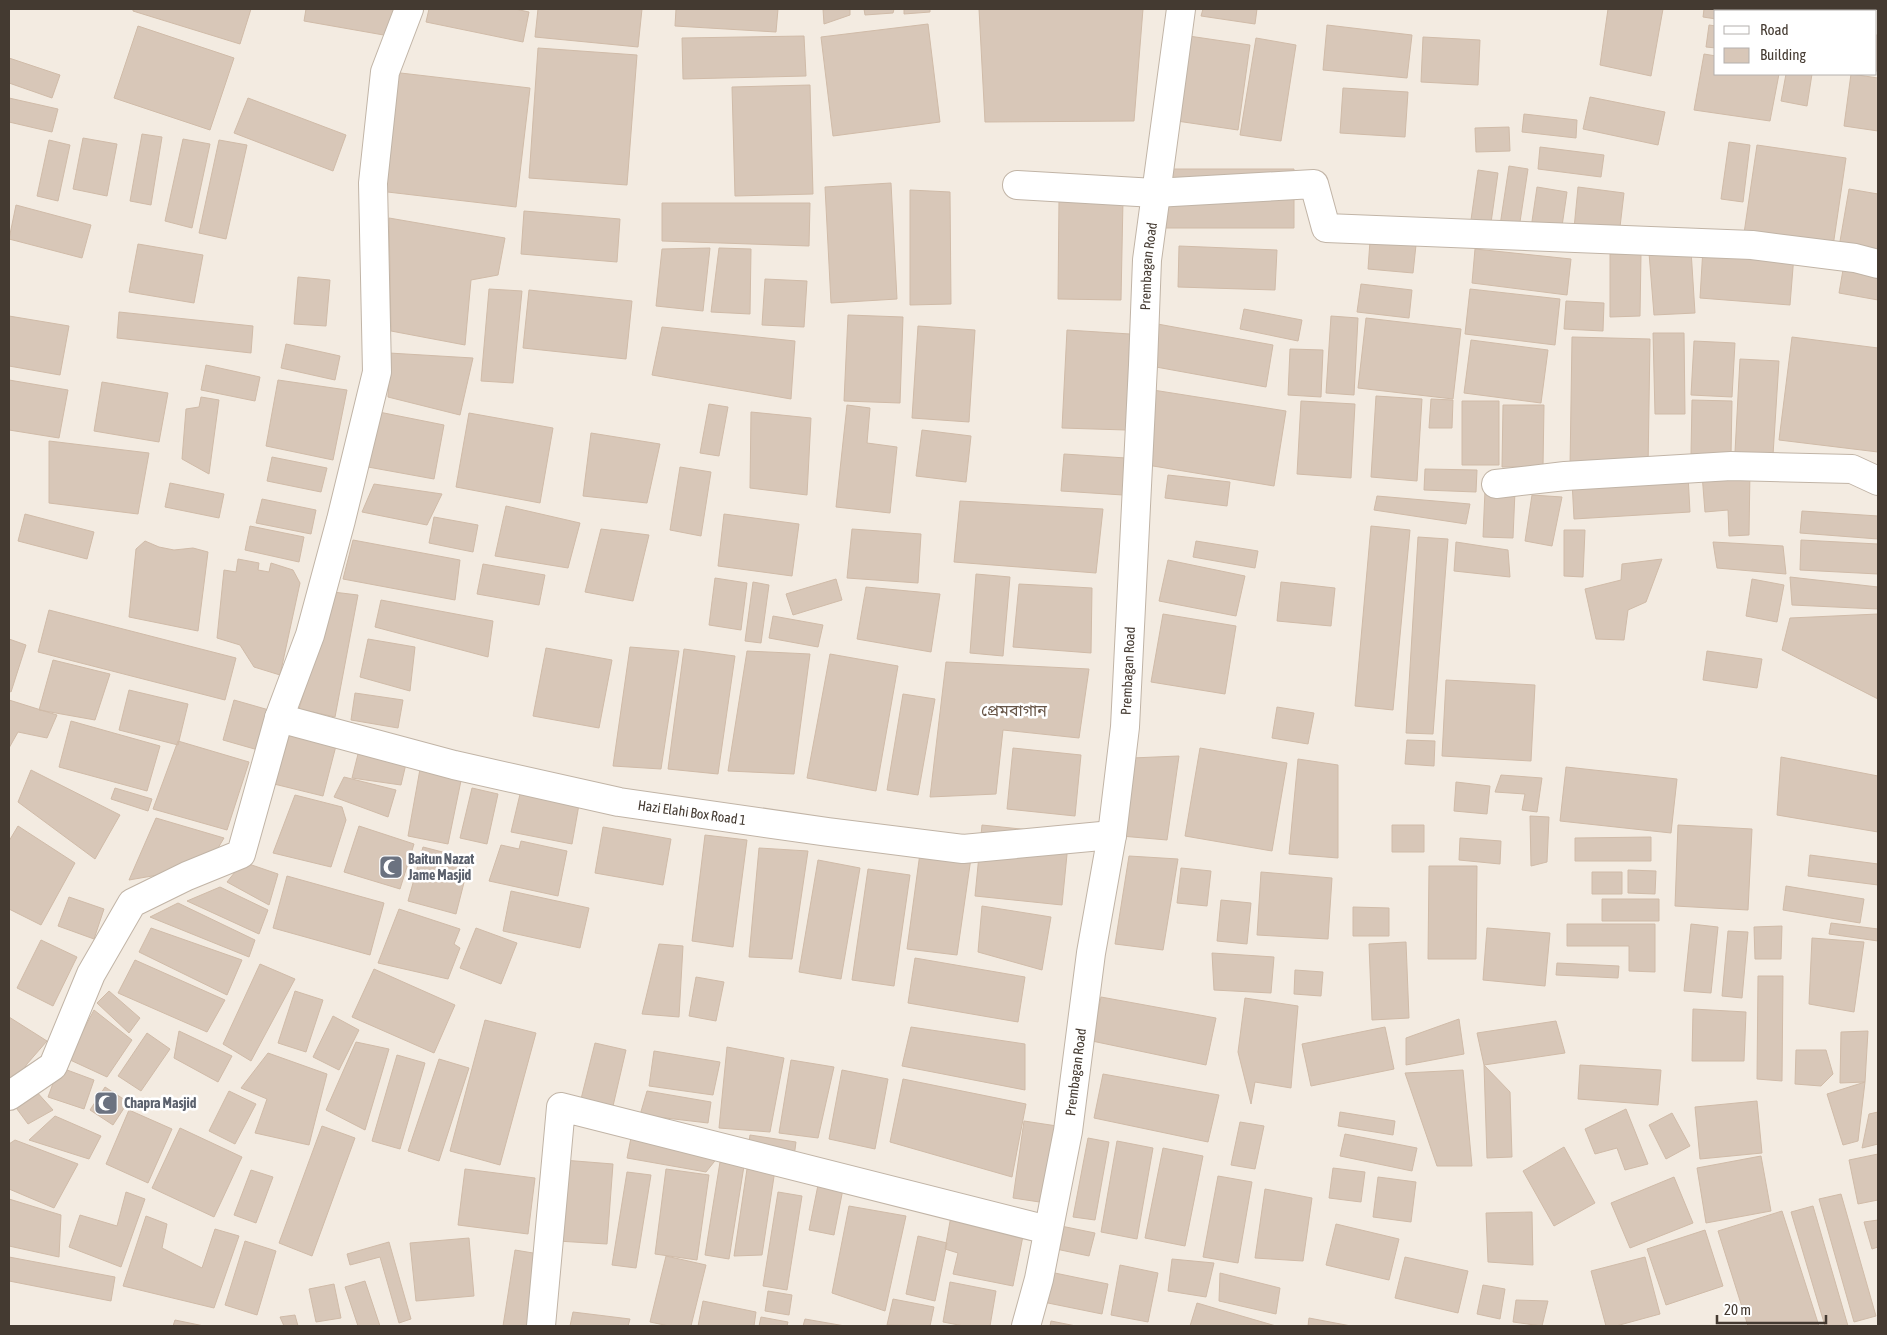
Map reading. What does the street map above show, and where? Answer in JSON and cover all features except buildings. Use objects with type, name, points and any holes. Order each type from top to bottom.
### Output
[{"type":"street","points":[[9,1096],[53,1066],[91,974],[132,903],[187,876],[241,854],[279,718],[310,635],[341,520],[377,372],[373,183],[385,72],[410,9]]},
{"type":"street","name":"Prembagan Road","points":[[1026,1326],[1039,1279],[1068,1131],[1092,953],[1112,835],[1125,727],[1147,260],[1181,9]]},
{"type":"street","points":[[1016,185],[1155,193],[1314,184],[1326,228],[1752,245],[1855,258],[1878,264]]},
{"type":"street","points":[[1496,484],[1565,476],[1731,466],[1852,469],[1878,481]]},
{"type":"street","name":"Hazi Elahi Box Road 1","points":[[279,718],[454,765],[619,802],[828,832],[963,849],[1112,835]]},
{"type":"street","points":[[541,1326],[561,1107],[1048,1230]]},
{"type":"place","name":"Baitun Nazat Jame Masjid","points":[[391,867]]},
{"type":"place","name":"Chapra Masjid","points":[[106,1103]]},
{"type":"district","name":"প্রেমবাগান","points":[[1014,710]]}]
